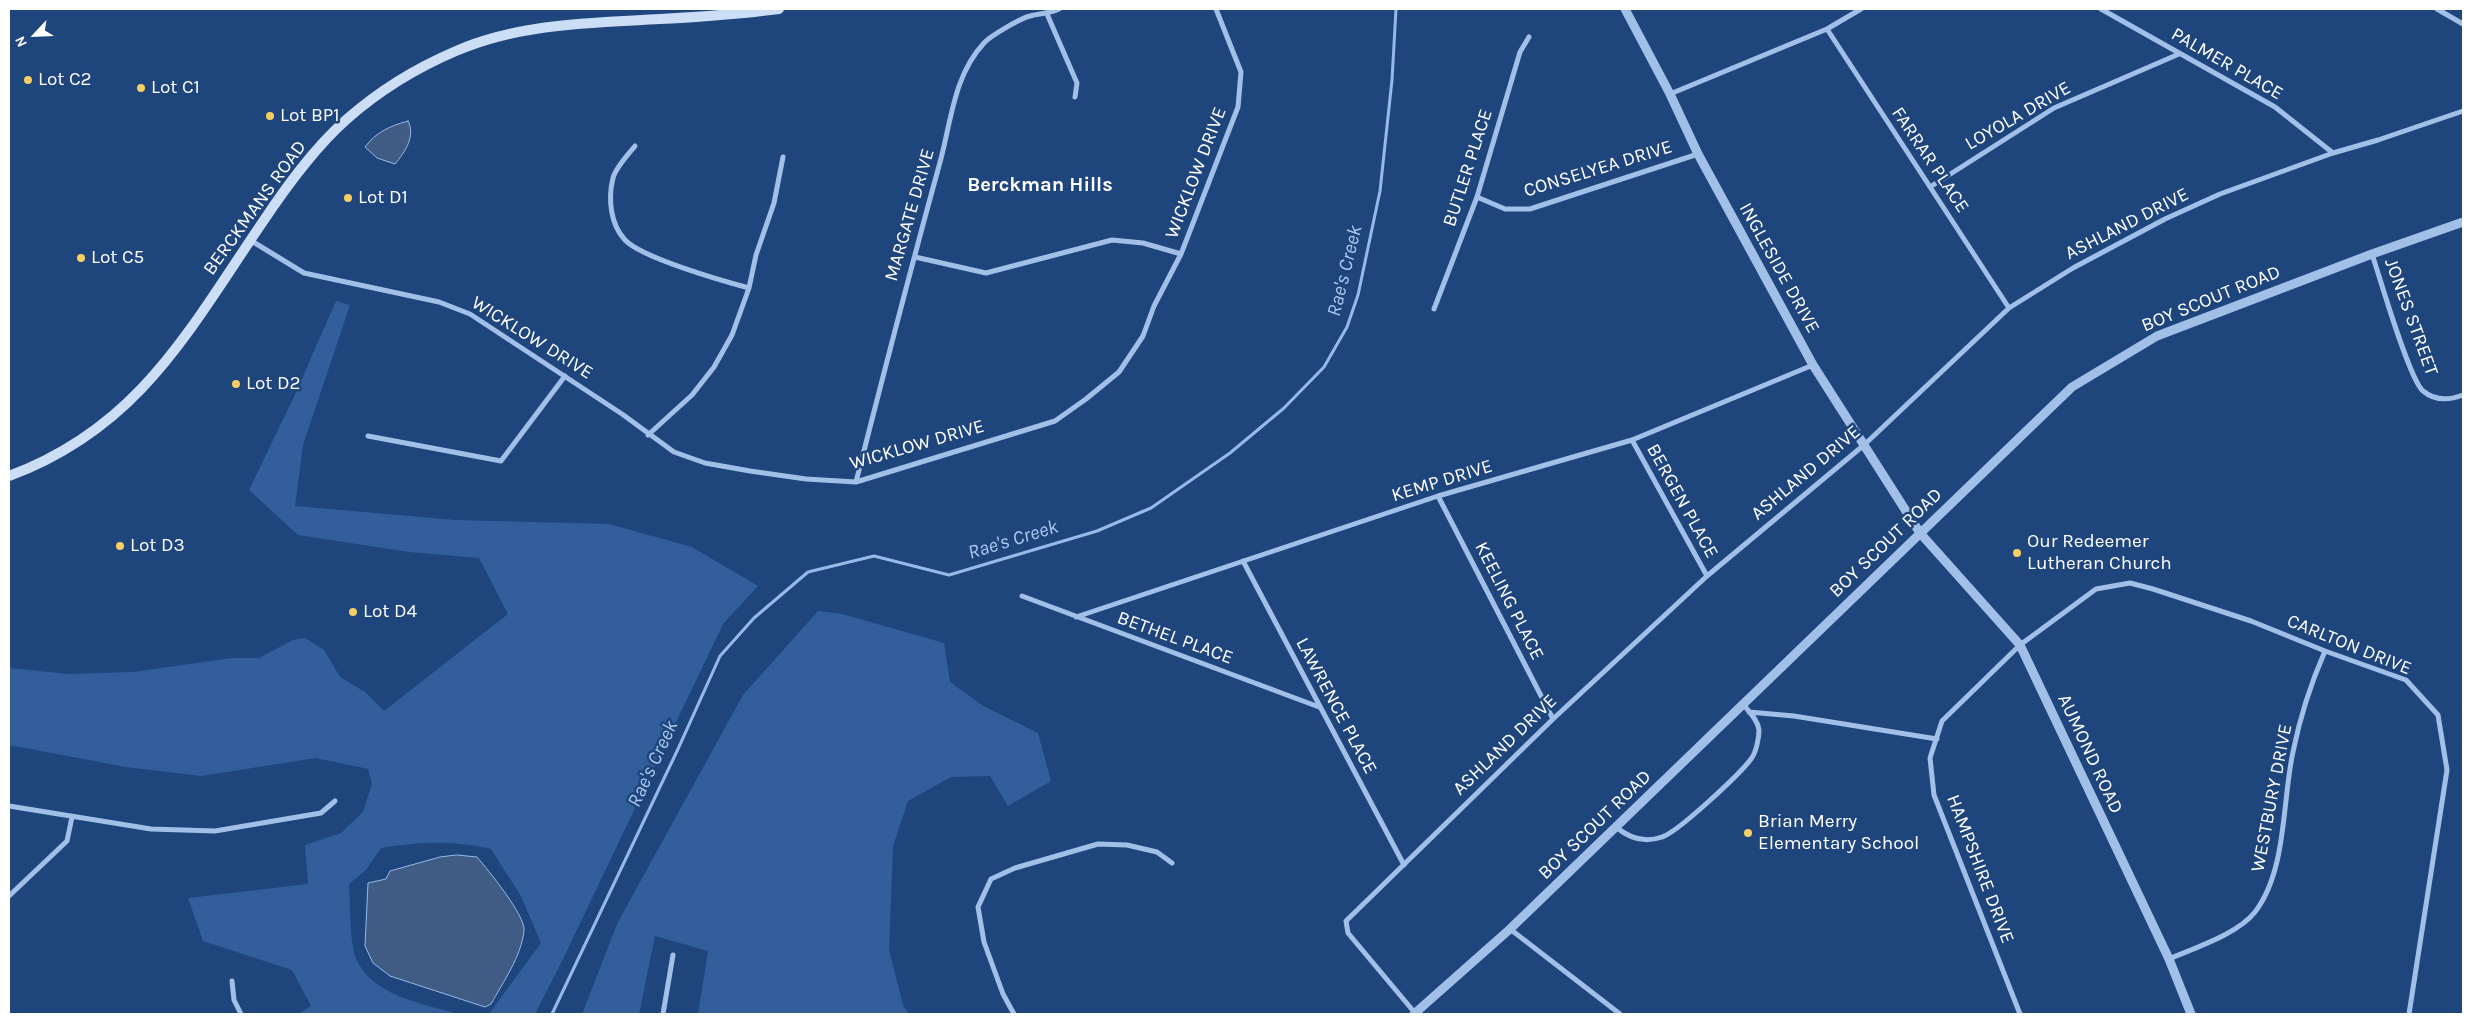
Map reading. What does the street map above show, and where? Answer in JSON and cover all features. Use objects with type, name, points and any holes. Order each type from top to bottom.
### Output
[{"type":"main road","name":"BERCKMANS ROAD","points":[[9,476],[45,460],[77,441],[117,412],[144,388],[185,339],[250,240],[297,174],[346,120],[392,84],[459,50],[518,32],[579,23],[726,15],[779,9]]},
{"type":"street","name":"MARGATE DRIVE","points":[[856,482],[903,296],[948,134],[954,97],[968,67],[985,42],[1029,16],[1047,14],[1059,9]]},
{"type":"street","name":"WICKLOW DRIVE","points":[[250,240],[304,273],[439,302],[470,314],[622,414],[674,452],[705,463],[806,479],[856,482],[1054,421],[1086,399],[1119,372],[1143,336],[1154,306],[1181,254],[1238,107],[1241,72],[1216,9]]},
{"type":"street","name":"INGLESIDE DRIVE","points":[[1624,9],[1670,94],[1698,154],[1814,365],[1920,534]]},
{"type":"street","points":[[1670,94],[1827,29],[1861,9]]},
{"type":"street","name":"PALMER PLACE","points":[[2101,9],[2275,107],[2333,152]]},
{"type":"street","points":[[2437,9],[2463,24]]},
{"type":"street","points":[[1047,14],[1077,82],[1075,98]]},
{"type":"street","name":"FARRAR PLACE","points":[[1827,29],[2009,308]]},
{"type":"street","name":"BUTLER PLACE","points":[[1434,309],[1478,197],[1520,52],[1529,37]]},
{"type":"street","name":"LOYOLA DRIVE","points":[[1930,187],[2054,108],[2178,54]]},
{"type":"street","name":"ASHLAND DRIVE","points":[[1414,1014],[1348,933],[1346,921],[1553,719],[1707,576],[1864,445],[2009,308],[2073,268],[2165,219],[2220,194],[2333,152],[2378,140],[2463,111]]},
{"type":"street","points":[[635,146],[613,176],[612,218],[625,240],[648,254],[706,276],[749,288]]},
{"type":"street","name":"CONSELYEA DRIVE","points":[[1478,197],[1505,209],[1530,209],[1698,154]]},
{"type":"street","points":[[648,434],[692,395],[714,367],[732,335],[749,288],[756,255],[774,203],[782,157]]},
{"type":"street","name":"BOY SCOUT ROAD","points":[[1414,1014],[1510,929],[1616,827],[1746,708],[1920,534],[2072,387],[2157,336],[2372,254],[2463,222]]},
{"type":"street","points":[[915,257],[986,273],[1112,240],[1143,243],[1181,254]]},
{"type":"street","name":"JONES STREET","points":[[2372,254],[2406,356],[2422,390],[2433,398],[2452,399],[2463,395]]},
{"type":"street","name":"KEMP DRIVE","points":[[1076,617],[1438,496],[1632,440],[1814,365]]},
{"type":"street","points":[[368,436],[502,461],[565,376]]},
{"type":"street","name":"BERGEN PLACE","points":[[1632,440],[1707,576]]},
{"type":"street","name":"KEELING PLACE","points":[[1438,496],[1553,719]]},
{"type":"street","name":"AUMOND ROAD","points":[[1920,534],[2020,645],[2169,959],[2191,1014]]},
{"type":"street","name":"LAWRENCE PLACE","points":[[1243,561],[1404,865]]},
{"type":"street","name":"CARLTON DRIVE","points":[[2020,645],[2096,589],[2130,583],[2251,621],[2325,651],[2406,680],[2438,715],[2447,770],[2409,1014]]},
{"type":"street","name":"BETHEL PLACE","points":[[1022,596],[1319,707]]},
{"type":"street","name":"HAMPSHIRE DRIVE","points":[[2020,645],[1942,722],[1930,758],[1934,795],[2020,1014]]},
{"type":"street","name":"WESTBURY DRIVE","points":[[2169,959],[2232,931],[2254,913],[2274,878],[2293,752],[2311,686],[2325,651]]},
{"type":"street","points":[[1746,708],[1937,739]]},
{"type":"street","points":[[1616,827],[1625,835],[1642,840],[1662,837],[1680,826],[1752,758],[1759,732],[1758,724],[1746,708]]},
{"type":"street","points":[[9,806],[151,829],[215,831],[321,813],[335,801]]},
{"type":"street","points":[[9,896],[67,841],[72,817]]},
{"type":"street","points":[[1014,1014],[1003,994],[984,942],[978,907],[991,879],[1015,868],[1098,844],[1127,845],[1157,852],[1172,864]]},
{"type":"street","points":[[1510,929],[1620,1014]]},
{"type":"street","points":[[662,1014],[674,955]]},
{"type":"street","points":[[232,981],[234,1000],[241,1014]]},
{"type":"shaded area","points":[[408,121],[411,132],[410,138],[406,149],[395,164],[377,158],[365,147],[384,130]]},
{"type":"shaded area","points":[[336,301],[350,305],[303,445],[295,506],[455,520],[609,524],[692,547],[758,586],[723,624],[535,1014],[489,1014],[541,943],[521,896],[491,849],[449,843],[410,844],[381,848],[366,870],[349,884],[353,949],[362,970],[372,980],[399,996],[458,1014],[299,1014],[311,1006],[292,970],[203,941],[188,898],[308,884],[305,845],[341,833],[363,812],[372,784],[368,769],[316,758],[201,776],[126,767],[9,745],[9,668],[69,674],[133,672],[232,658],[259,658],[293,640],[305,638],[324,650],[340,677],[365,692],[384,711],[508,614],[479,558],[409,552],[298,535],[249,490],[293,399]]},
{"type":"shaded area","points":[[818,611],[842,614],[944,643],[950,682],[983,706],[1038,733],[1051,781],[1008,806],[990,776],[951,777],[908,801],[893,846],[889,950],[903,1005],[909,1014],[698,1014],[708,951],[655,936],[639,1014],[582,1014],[618,922],[743,695]]},
{"type":"shaded area","points":[[457,855],[477,857],[513,904],[523,924],[522,941],[515,960],[491,1004],[485,1007],[390,976],[373,963],[365,946],[368,883],[386,879],[390,871],[440,857]]},
{"type":"waterway","name":"Rae's Creek","points":[[552,1014],[720,656],[754,618],[808,572],[874,556],[949,575],[1097,531],[1151,508],[1230,453],[1284,408],[1324,367],[1347,327],[1358,295],[1380,191],[1392,80],[1396,9]]},
{"type":"place","name":"Lot C2","points":[[28,80]]},
{"type":"place","name":"Lot C1","points":[[141,88]]},
{"type":"place","name":"Lot BP1","points":[[270,116]]},
{"type":"place","name":"Lot D1","points":[[348,198]]},
{"type":"place","name":"Lot C5","points":[[81,258]]},
{"type":"place","name":"Lot D2","points":[[236,384]]},
{"type":"place","name":"Lot D3","points":[[120,546]]},
{"type":"place","name":"Our Redeemer Lutheran Church","points":[[2017,553]]},
{"type":"place","name":"Lot D4","points":[[353,612]]},
{"type":"place","name":"Brian Merry Elementary School","points":[[1748,833]]},
{"type":"district","name":"Berckman Hills","points":[[1040,185]]}]
